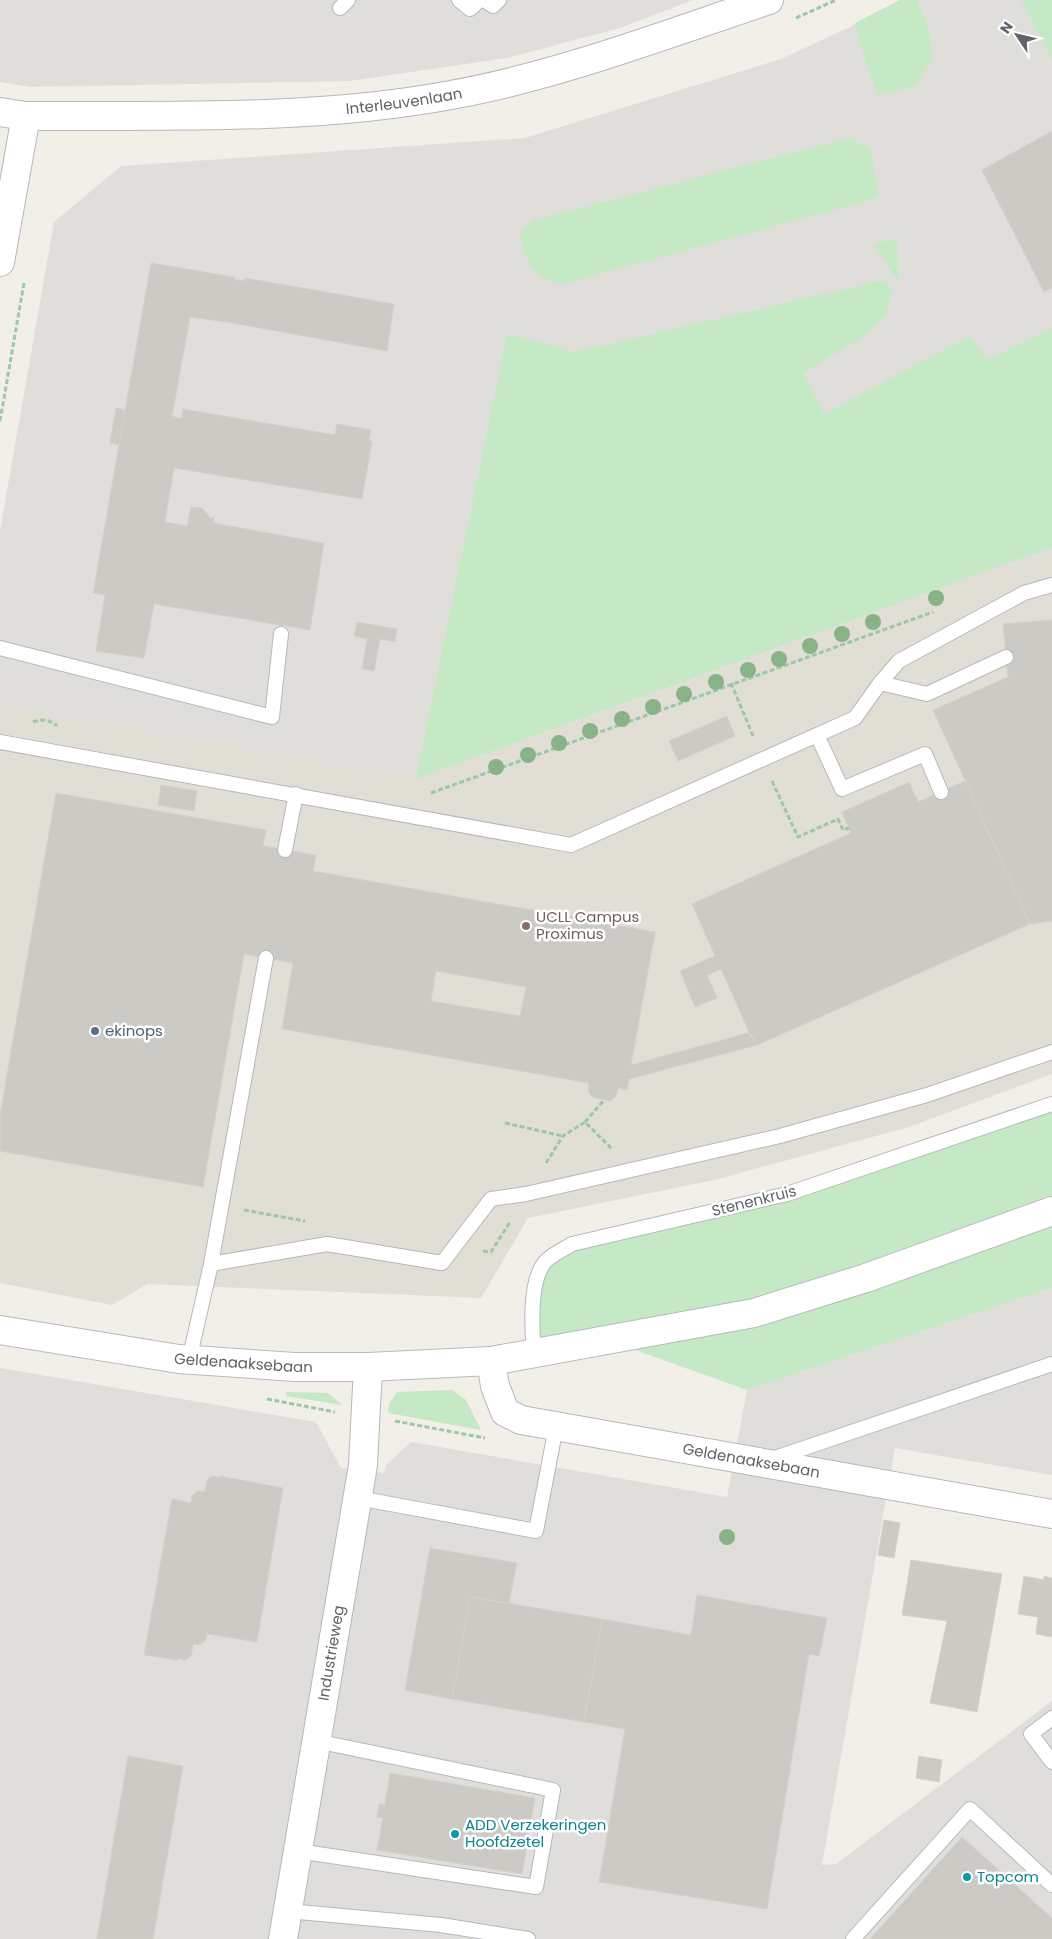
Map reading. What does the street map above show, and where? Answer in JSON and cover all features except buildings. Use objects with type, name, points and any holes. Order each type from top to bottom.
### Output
[{"type":"street","name":"Interleuvenlaan","points":[[0,262],[13,114],[262,114],[354,109],[451,96],[502,85],[627,47],[769,0]]},
{"type":"street","name":"Geldenaaksebaan","points":[[0,1330],[189,1360],[295,1367],[368,1367],[491,1360],[534,1354],[754,1313],[866,1278],[1052,1211]]},
{"type":"street","name":"Geldenaaksebaan","points":[[491,1360],[495,1386],[505,1412],[521,1420],[1052,1514]]},
{"type":"street","name":"Industrieweg","points":[[283,1939],[363,1465],[368,1367]]},
{"type":"lane","points":[[459,0],[470,9],[480,0]]},
{"type":"lane","points":[[484,0],[493,6],[499,0]]},
{"type":"lane","points":[[0,742],[571,845],[855,718],[880,683],[899,661],[923,646],[1024,593],[1052,585]]},
{"type":"lane","points":[[0,648],[272,717],[281,634]]},
{"type":"lane","points":[[880,683],[927,694],[1006,657]]},
{"type":"lane","points":[[817,735],[842,789],[925,754],[941,792]]},
{"type":"lane","points":[[285,850],[296,794]]},
{"type":"lane","points":[[189,1360],[222,1207],[266,958]]},
{"type":"lane","points":[[211,1264],[328,1244],[442,1263],[491,1199],[526,1194],[780,1136],[918,1098],[1052,1052]]},
{"type":"lane","name":"Stenenkruis","points":[[534,1354],[532,1326],[535,1283],[547,1260],[572,1244],[787,1194],[1052,1104]]},
{"type":"lane","points":[[760,1463],[1052,1364]]},
{"type":"lane","points":[[358,1498],[536,1531],[556,1427]]},
{"type":"lane","points":[[1052,1718],[1031,1734],[1052,1762]]},
{"type":"lane","points":[[298,1851],[536,1887],[553,1790],[316,1741]]},
{"type":"lane","points":[[853,1939],[970,1809],[1052,1884]]},
{"type":"lane","points":[[288,1911],[441,1925],[528,1939]]},
{"type":"path","points":[[429,794],[942,609]]},
{"type":"path","points":[[24,721],[32,722],[40,719],[53,722],[58,727],[52,730]]},
{"type":"path","points":[[32,722],[38,728]]},
{"type":"path","points":[[456,1246],[492,1252],[563,1136],[585,1122],[604,1100]]},
{"type":"path","points":[[585,1122],[633,1170]]},
{"type":"path","points":[[505,1123],[563,1136]]},
{"type":"path","points":[[222,1207],[309,1221]]},
{"type":"path","points":[[264,1399],[341,1413]]},
{"type":"shaded area","points":[[0,0],[693,0],[620,28],[507,58],[350,81],[30,87],[0,82]]},
{"type":"shaded area","points":[[908,0],[1052,0],[1052,551],[416,779],[0,706],[0,531],[54,222],[121,166],[525,138],[781,59]]},
{"type":"shaded area","name":"UCLL Campus Proximus","points":[[1052,551],[1052,1074],[909,1127],[714,1180],[528,1218],[481,1298],[147,1284],[112,1305],[0,1283],[0,706],[416,779]]},
{"type":"shaded area","points":[[1052,1288],[1052,1475],[895,1448],[822,1865],[836,1864],[1052,1701],[1052,1939],[0,1939],[0,1368],[316,1422],[341,1468],[384,1473],[386,1465],[411,1442],[727,1497],[747,1390]]},
{"type":"green space","points":[[900,0],[917,0],[928,27],[933,57],[915,87],[878,95],[868,70],[855,23]]},
{"type":"green space","points":[[1021,0],[1052,0],[1052,60]]},
{"type":"green space","points":[[849,138],[870,148],[878,192],[874,199],[562,284],[542,278],[536,273],[531,267],[525,252],[520,233],[532,221]]},
{"type":"green space","points":[[897,238],[899,283],[874,244]]},
{"type":"green space","points":[[884,280],[893,290],[885,316],[869,333],[803,373],[824,414],[970,336],[988,360],[1052,328],[1052,547],[416,779],[507,334],[575,352]]},
{"type":"green space","points":[[1052,1104],[1052,1288],[747,1390],[610,1341],[534,1354],[535,1283],[547,1260],[572,1244],[787,1194]]},
{"type":"green space","points":[[452,1390],[466,1400],[481,1430],[388,1413],[389,1404],[397,1392]]},
{"type":"green space","points":[[286,1392],[328,1393],[342,1405],[286,1396]]},
{"type":"place","name":"UCLL Campus Proximus","points":[[526,926]]},
{"type":"place","name":"ekinops","points":[[95,1031]]},
{"type":"place","name":"ADD Verzekeringen Hoofdzetel","points":[[455,1834]]},
{"type":"place","name":"Topcom","points":[[967,1877]]}]
